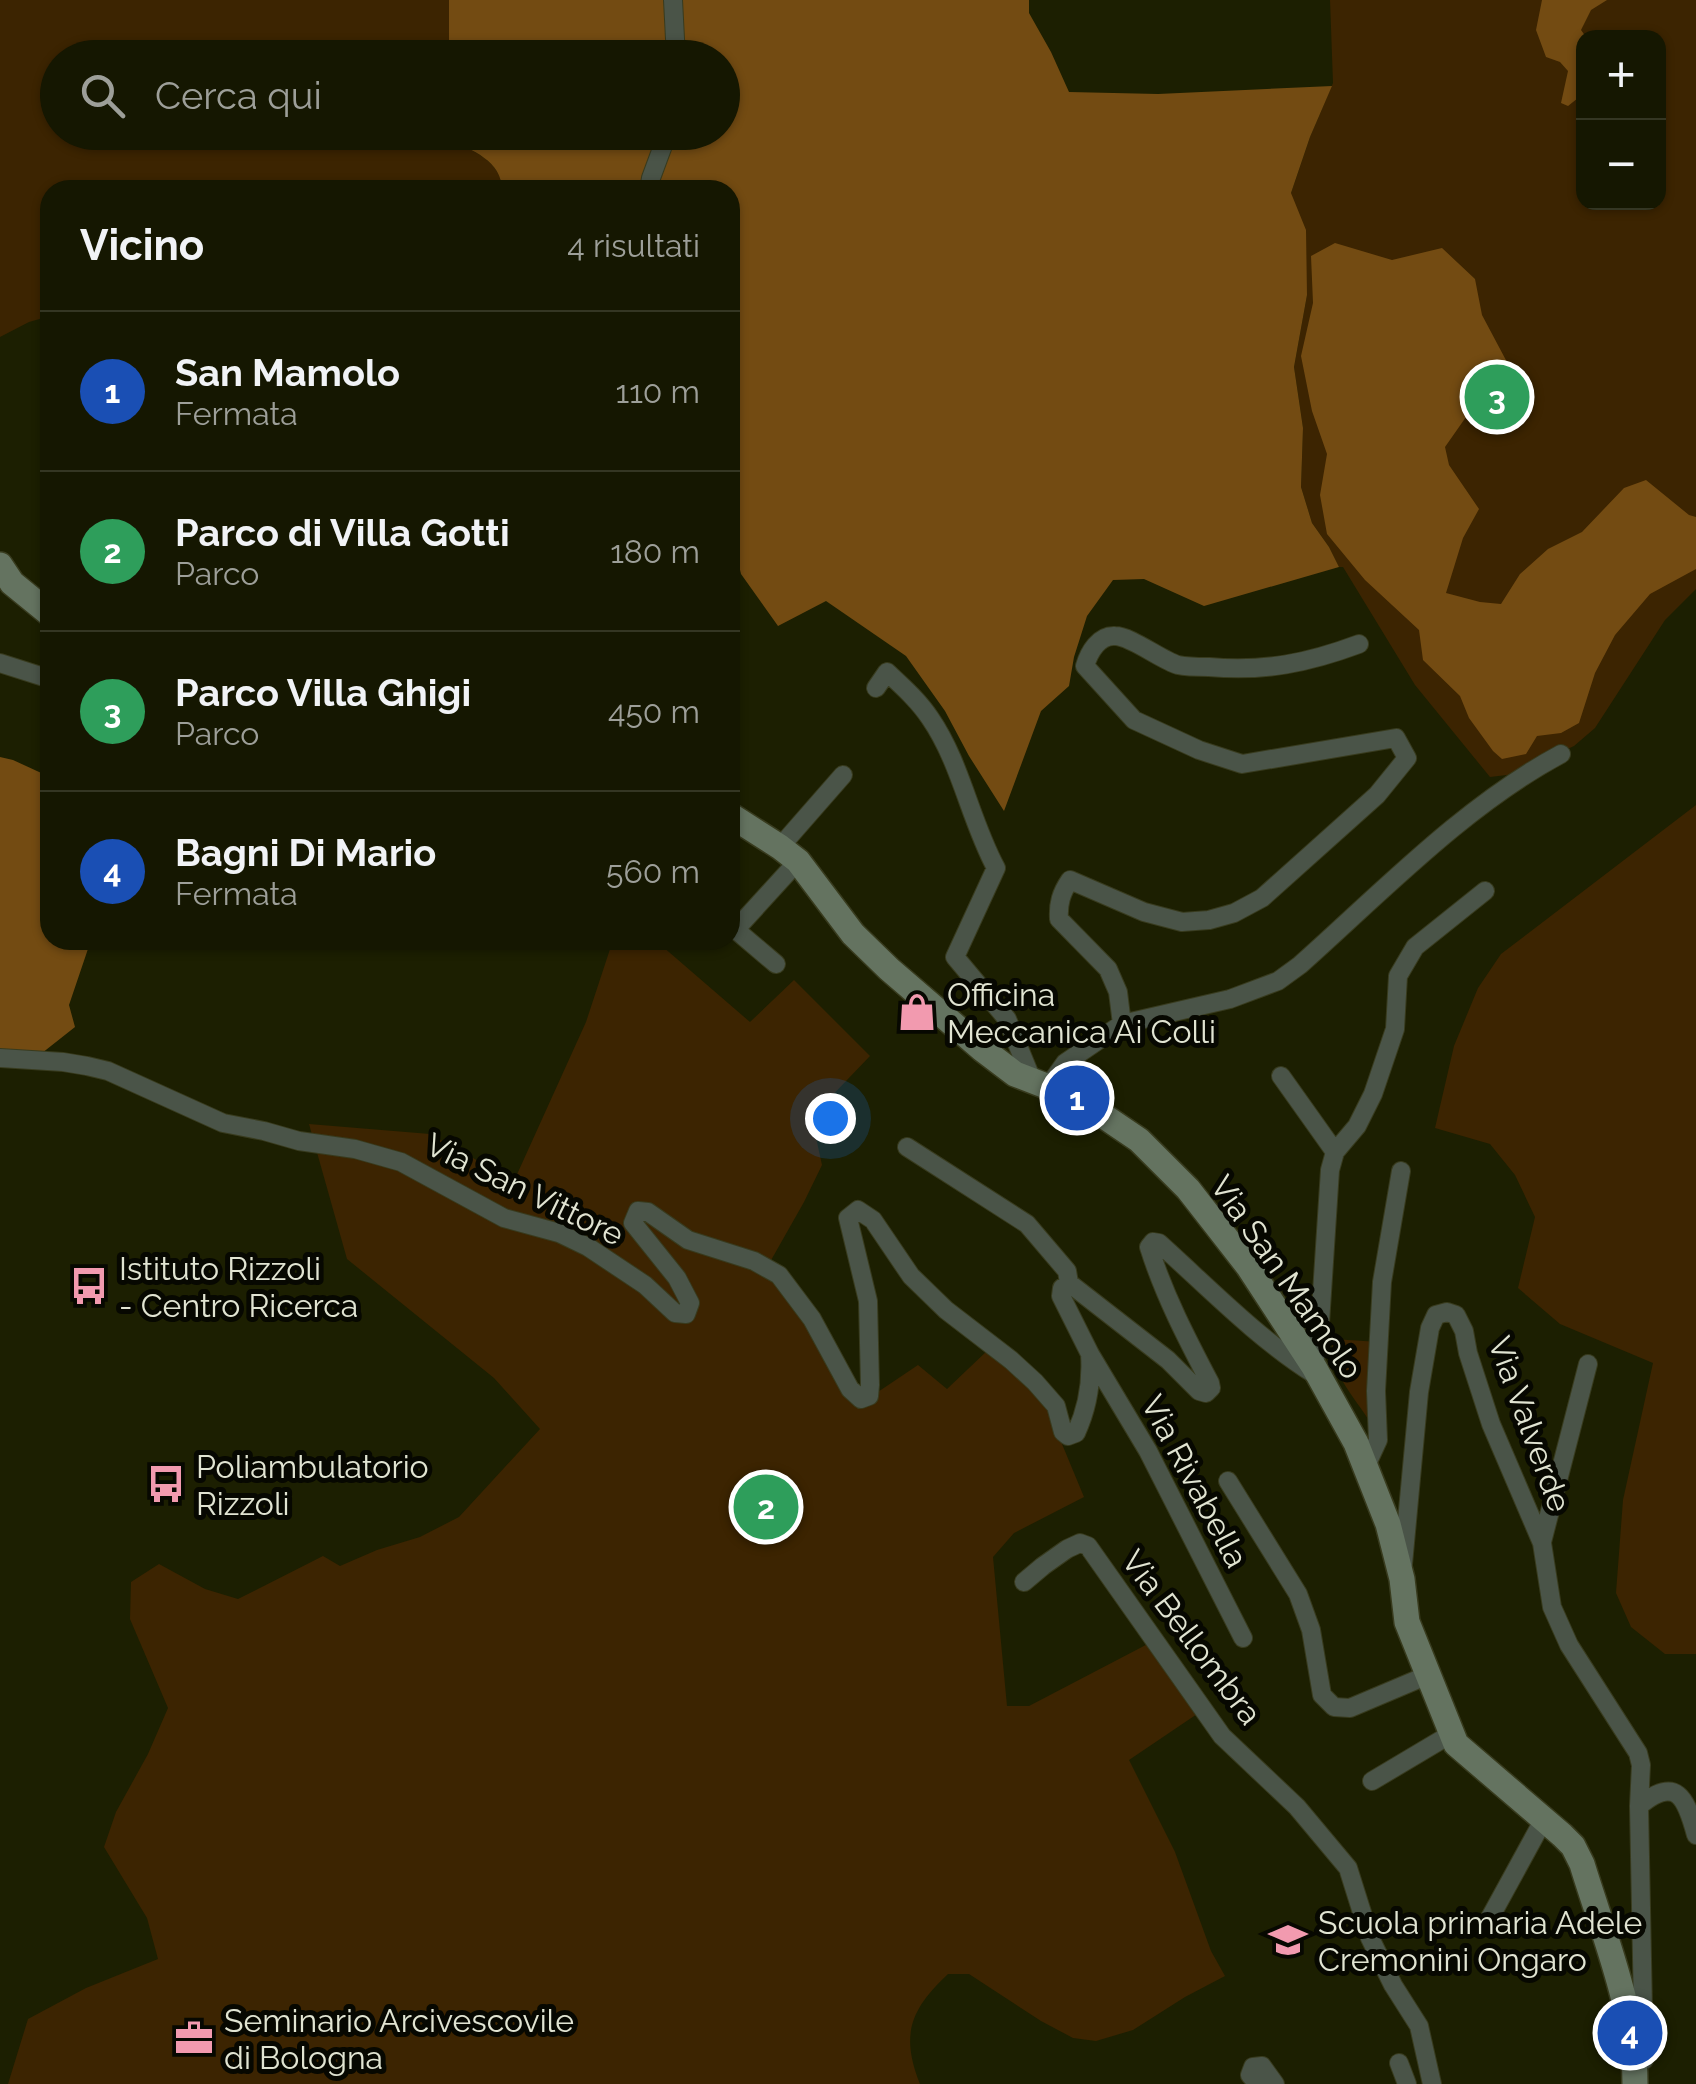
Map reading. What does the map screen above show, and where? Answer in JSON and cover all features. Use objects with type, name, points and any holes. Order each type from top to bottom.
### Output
[{"type":"main road","points":[[0,566],[12,583],[40,606]]},
{"type":"main road","name":"Via San Mamolo","points":[[740,822],[789,854],[853,934],[982,1050],[1015,1074],[1077,1098],[1139,1140],[1188,1189],[1248,1266],[1317,1372],[1366,1466],[1388,1524],[1402,1579],[1407,1622],[1450,1734],[1464,1753],[1573,1846],[1582,1864],[1626,2008],[1638,2084]]},
{"type":"street","points":[[673,0],[675,40]]},
{"type":"street","points":[[651,180],[662,150]]},
{"type":"street","points":[[1122,1024],[1118,992],[1108,969],[1059,919],[1059,902],[1070,880],[1144,912],[1182,922],[1234,913],[1262,898],[1377,795],[1407,758],[1396,738],[1242,764],[1199,750],[1134,720],[1085,666],[1089,652],[1102,639],[1117,635],[1178,665],[1276,668],[1359,644]]},
{"type":"street","points":[[0,664],[40,676]]},
{"type":"street","points":[[876,688],[887,672],[931,718],[996,868],[955,957],[1007,1019],[1040,1083],[1122,1024],[1230,999],[1278,981],[1463,820],[1561,754]]},
{"type":"street","points":[[740,918],[844,774]]},
{"type":"street","points":[[907,1147],[1028,1224],[1067,1271],[1068,1282],[1168,1360],[1199,1391],[1206,1393],[1210,1383],[1157,1272],[1149,1247],[1152,1242],[1159,1243],[1290,1359],[1317,1372],[1330,1170],[1335,1152],[1357,1126],[1373,1094],[1394,1029],[1398,976],[1415,946],[1484,891]]},
{"type":"street","points":[[740,933],[776,964]]},
{"type":"street","name":"Via San Vittore","points":[[0,1058],[87,1066],[223,1123],[401,1162],[504,1218],[559,1233],[588,1247],[645,1285],[674,1313],[686,1314],[690,1303],[677,1278],[632,1223],[638,1211],[648,1212],[688,1240],[754,1261],[779,1275],[812,1319],[850,1389],[860,1399],[869,1396],[870,1384],[868,1301],[848,1218],[858,1210],[873,1220],[912,1276],[946,1310],[1034,1382],[1056,1406],[1063,1432],[1068,1436],[1076,1433],[1084,1414],[1092,1380],[1090,1354]]},
{"type":"street","points":[[1280,1076],[1335,1152]]},
{"type":"street","name":"Via San Mamolo","points":[[1366,1466],[1378,1440],[1376,1390],[1382,1282],[1401,1171]]},
{"type":"street","points":[[1068,1282],[1061,1296],[1090,1354]]},
{"type":"street","name":"Via Valverde","points":[[1402,1579],[1419,1392],[1430,1328],[1436,1316],[1447,1312],[1456,1315],[1464,1331],[1491,1424],[1542,1543],[1552,1607],[1641,1765],[1645,2072],[1638,2084]]},
{"type":"street","name":"Via Rivabella","points":[[1090,1354],[1148,1451],[1243,1638]]},
{"type":"street","name":"Via Valverde","points":[[1542,1543],[1588,1364]]},
{"type":"street","name":"Via Rivabella","points":[[1228,1480],[1298,1594],[1311,1630],[1322,1696],[1334,1706],[1350,1708],[1428,1675]]},
{"type":"street","name":"Via Bellombra","points":[[1024,1582],[1067,1548],[1080,1543],[1088,1546],[1222,1736],[1298,1807],[1348,1868],[1370,1938],[1393,1985],[1420,2026],[1432,2084]]},
{"type":"street","points":[[1372,1781],[1450,1734]]},
{"type":"street","points":[[1639,1806],[1662,1790],[1674,1792],[1688,1809],[1696,1835]]},
{"type":"street","points":[[1486,1924],[1544,1819]]},
{"type":"street","points":[[1399,2063],[1406,2084]]},
{"type":"street","points":[[1258,2084],[1250,2075],[1254,2067],[1262,2066],[1275,2084]]},
{"type":"shaded area","points":[[0,0],[449,0],[449,40],[40,40],[40,150],[471,150],[492,164],[501,180],[40,180],[40,319],[0,337]]},
{"type":"shaded area","points":[[449,0],[1029,0],[1029,13],[1069,92],[1158,94],[1332,86],[1291,193],[1306,230],[1307,295],[1294,367],[1303,428],[1301,487],[1312,523],[1339,567],[1204,606],[1144,579],[1113,580],[1087,616],[1069,686],[1041,711],[1004,811],[945,711],[906,656],[826,601],[778,626],[741,574],[740,180],[501,180],[491,164],[470,150],[740,150],[740,40],[449,40]]},
{"type":"shaded area","points":[[1330,0],[1696,0],[1696,589],[1665,620],[1595,728],[1574,746],[1515,774],[1490,777],[1415,685],[1312,523],[1301,487],[1303,428],[1294,367],[1307,295],[1291,193],[1333,83]]},
{"type":"shaded area","points":[[1542,0],[1607,0],[1591,10],[1581,30],[1576,30],[1576,100],[1568,106],[1561,103],[1568,71],[1560,62],[1546,57],[1536,30]]},
{"type":"shaded area","points":[[1335,243],[1392,260],[1442,248],[1475,279],[1482,315],[1508,364],[1445,447],[1449,465],[1479,509],[1463,538],[1446,593],[1501,604],[1520,574],[1548,549],[1582,532],[1624,488],[1646,480],[1696,517],[1696,569],[1650,594],[1615,635],[1595,673],[1579,723],[1561,733],[1537,736],[1526,754],[1502,759],[1493,751],[1469,718],[1460,696],[1423,660],[1419,630],[1365,580],[1327,534],[1320,495],[1327,454],[1312,411],[1301,356],[1313,303],[1311,256]]},
{"type":"shaded area","points":[[0,757],[40,772],[40,950],[88,950],[69,1005],[75,1027],[37,1057],[0,1055]]},
{"type":"shaded area","points":[[1696,805],[1696,1654],[1665,1654],[1631,1627],[1616,1593],[1623,1500],[1653,1363],[1560,1324],[1518,1288],[1535,1217],[1515,1175],[1490,1144],[1435,1128],[1454,1046],[1478,988],[1501,954]]},
{"type":"shaded area","points":[[610,950],[667,950],[750,1022],[794,980],[870,1056],[824,1104],[815,1133],[822,1165],[770,1262],[860,1404],[918,1365],[947,1389],[988,1350],[1045,1403],[1084,1497],[1014,1533],[993,1557],[1007,1706],[1029,1706],[1163,1636],[1206,1708],[1129,1760],[1175,1852],[1211,1951],[1225,1976],[1133,2030],[1096,2041],[1073,2038],[969,1974],[948,1974],[925,1999],[913,2023],[911,2051],[920,2084],[8,2084],[28,2019],[86,1988],[158,1959],[147,1918],[104,1847],[116,1812],[168,1708],[130,1619],[131,1582],[159,1564],[205,1589],[238,1599],[323,1556],[340,1566],[420,1537],[459,1517],[540,1429],[494,1378],[347,1259],[309,1124],[430,1134],[514,1181],[586,1022]]},
{"type":"shaded area","points":[[1333,1339],[1379,1342],[1370,1422],[1338,1372]]},
{"type":"place","name":"Parco Villa Ghigi","points":[[1497,397]]},
{"type":"place","name":"Officina Meccanica Ai Colli","points":[[917,1012]]},
{"type":"place","name":"San Mamolo","points":[[1077,1098]]},
{"type":"place","name":"Istituto Rizzoli - Centro Ricerca","points":[[89,1286]]},
{"type":"place","name":"Poliambulatorio Rizzoli","points":[[166,1484]]},
{"type":"place","name":"Parco di Villa Gotti","points":[[766,1507]]},
{"type":"place","name":"Scuola primaria Adele Cremonini Ongaro","points":[[1288,1940]]},
{"type":"place","name":"Bagni Di Mario","points":[[1630,2033]]},
{"type":"place","name":"Seminario Arcivescovile di Bologna","points":[[194,2038]]}]
